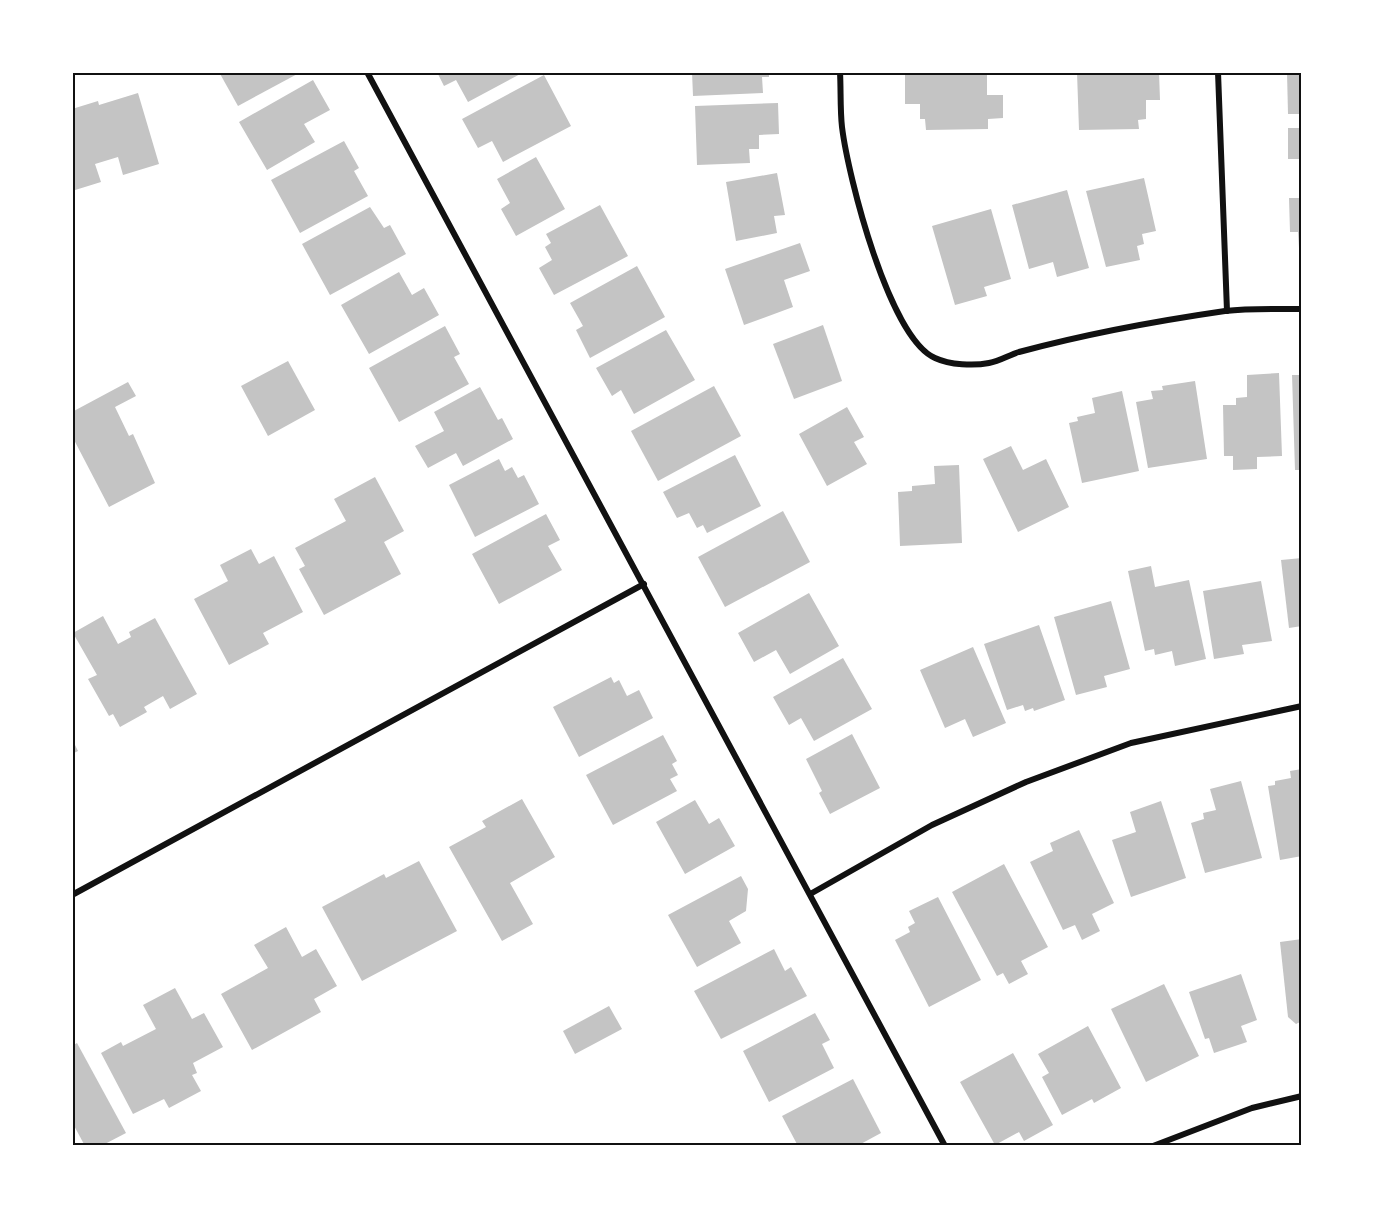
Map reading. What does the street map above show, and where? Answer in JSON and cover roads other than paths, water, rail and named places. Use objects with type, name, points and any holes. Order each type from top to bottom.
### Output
[{"type":"street","points":[[368,72],[812,893],[945,1146]]},
{"type":"street","points":[[840,72],[842,126],[856,194],[875,259],[909,332],[921,348],[935,358],[958,364],[988,363],[1018,352],[1105,332],[1227,311],[1302,309]]},
{"type":"street","points":[[1218,72],[1227,311]]},
{"type":"street","points":[[72,896],[644,584]]},
{"type":"street","points":[[812,893],[932,825],[1026,782],[1131,743],[1302,706]]},
{"type":"street","points":[[1154,1146],[1252,1108],[1302,1096]]}]
